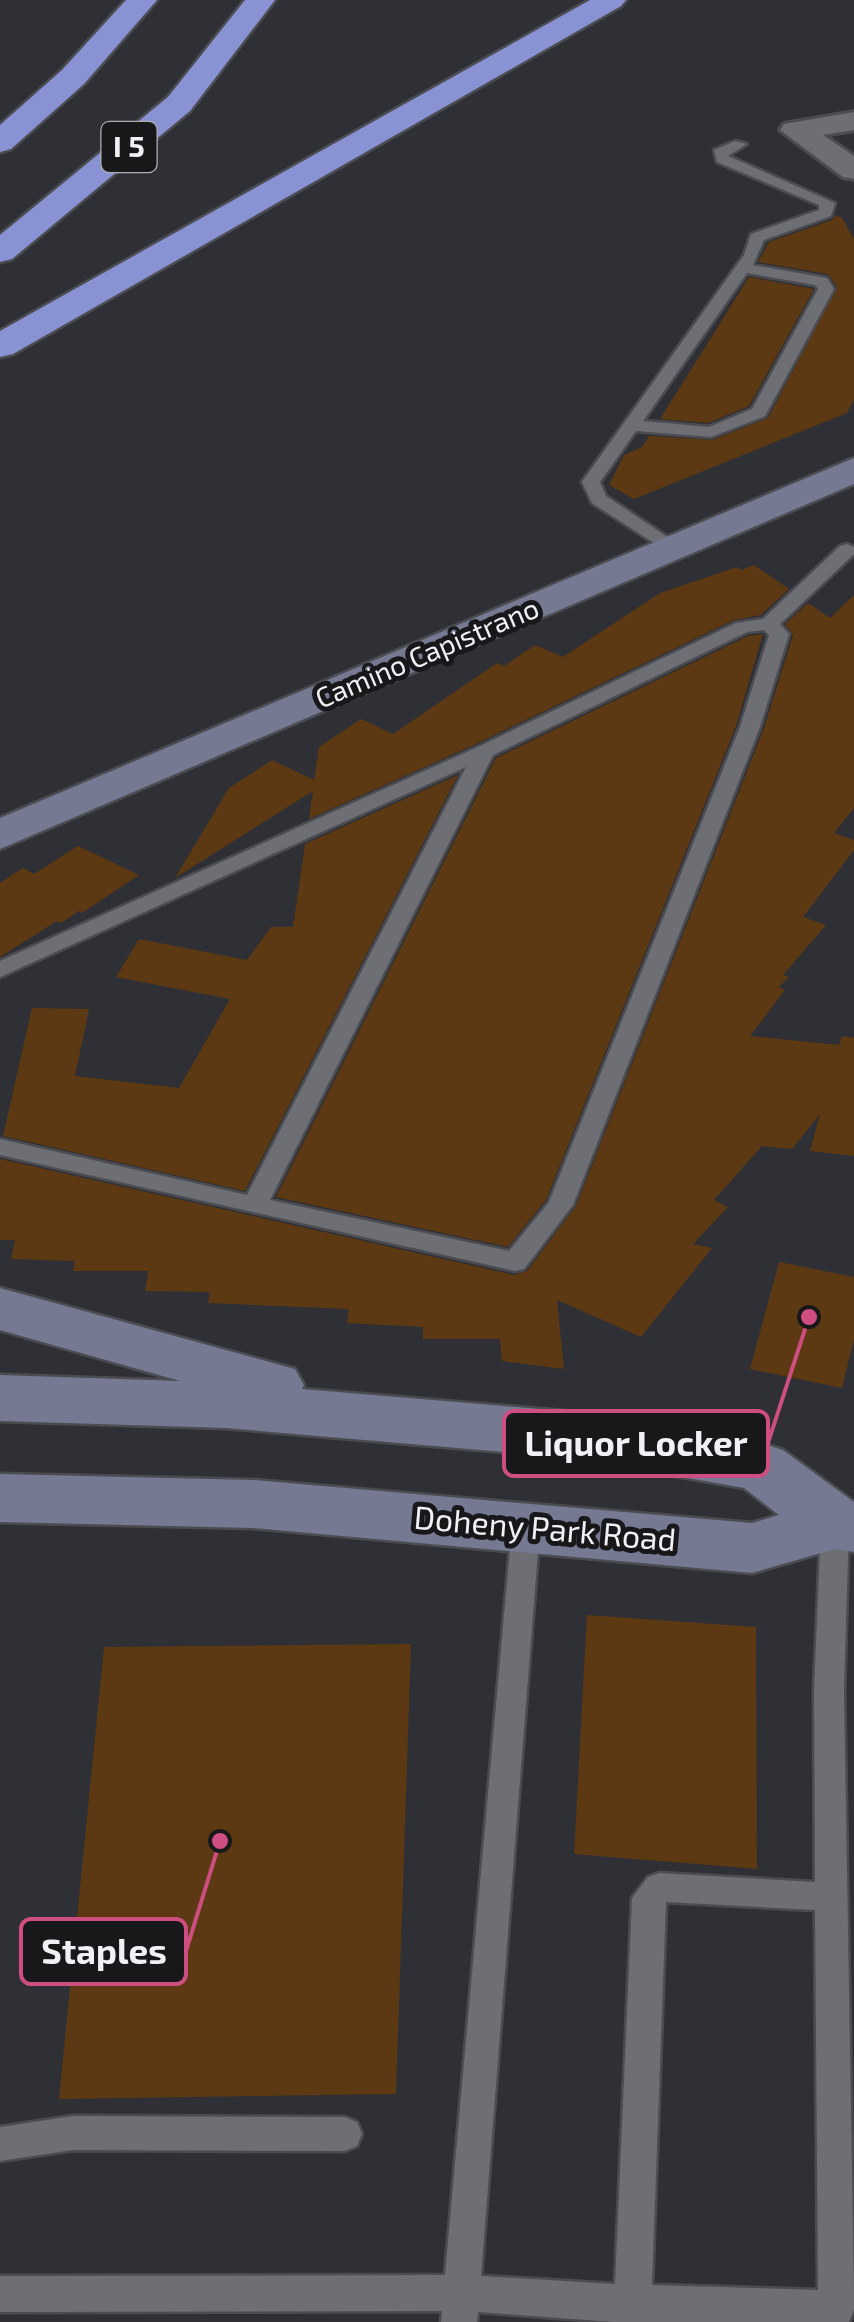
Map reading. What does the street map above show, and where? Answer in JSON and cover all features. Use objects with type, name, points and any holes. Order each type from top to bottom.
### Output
[{"type":"highway","points":[[0,142],[73,77],[142,0]]},
{"type":"highway","name":"I 5","points":[[0,252],[179,104],[260,0]]},
{"type":"highway","points":[[0,346],[562,30],[622,3]]},
{"type":"main road","name":"Camino Capistrano","points":[[0,835],[854,470]]},
{"type":"main road","points":[[0,1309],[383,1416]]},
{"type":"main road","points":[[0,1398],[254,1407],[575,1435],[761,1468],[844,1526]]},
{"type":"main road","name":"Doheny Park Road","points":[[0,1498],[253,1504],[752,1548],[844,1526]]},
{"type":"street","points":[[854,121],[795,130],[854,170]]},
{"type":"lane","points":[[672,548],[598,498],[591,482],[743,268],[757,237],[826,213],[827,203],[722,158],[719,153],[740,144]]},
{"type":"lane","points":[[633,426],[711,432],[758,412],[826,289],[821,282],[743,268]]},
{"type":"lane","points":[[0,970],[486,751],[743,627],[768,624],[847,550]]},
{"type":"lane","points":[[0,1147],[515,1262],[560,1205],[750,728],[779,634],[768,624]]},
{"type":"lane","points":[[254,1206],[486,751]]},
{"type":"lane","points":[[461,2307],[526,1526]]},
{"type":"lane","points":[[0,2294],[632,2313],[836,2309],[844,2049],[831,1897],[844,1526]]},
{"type":"lane","points":[[632,2313],[648,1898],[659,1887],[831,1897]]},
{"type":"lane","points":[[0,2144],[73,2133],[346,2134]]},
{"type":"building","points":[[835,215],[842,218],[854,239],[854,400],[847,413],[634,499],[609,485],[624,455],[642,447],[649,436],[712,440],[768,418],[837,287],[828,274],[758,262],[769,242],[832,220]]},
{"type":"building","points":[[749,277],[814,289],[749,406],[708,423],[660,419]]},
{"type":"building","points":[[754,565],[789,589],[761,615],[734,620],[309,819],[313,791],[175,878],[229,788],[272,760],[314,780],[319,747],[361,719],[393,734],[497,663],[504,666],[535,645],[563,657],[660,593]]},
{"type":"building","points":[[854,595],[854,808],[834,833],[854,840],[854,850],[803,917],[826,925],[783,975],[789,977],[779,987],[785,990],[750,1036],[839,1045],[842,1036],[854,1038],[854,1156],[810,1151],[820,1114],[792,1149],[762,1146],[714,1200],[728,1207],[693,1244],[712,1248],[641,1337],[557,1300],[564,1369],[502,1361],[500,1339],[423,1339],[423,1327],[347,1323],[349,1309],[208,1303],[210,1292],[145,1291],[148,1271],[73,1271],[75,1261],[11,1259],[15,1240],[0,1240],[0,1159],[514,1275],[527,1271],[576,1206],[764,728],[793,635],[785,624],[808,603],[830,618]]},
{"type":"building","points":[[763,634],[736,726],[546,1200],[508,1247],[276,1197],[496,758],[748,636]]},
{"type":"building","points":[[458,775],[245,1191],[3,1136],[32,1008],[89,1009],[75,1076],[179,1088],[230,999],[116,977],[139,939],[247,960],[271,927],[293,927],[305,844]]},
{"type":"building","points":[[78,846],[139,875],[82,913],[79,911],[61,923],[57,921],[0,957],[0,883],[23,868],[34,874]]},
{"type":"building","points":[[779,1262],[854,1277],[854,1339],[842,1388],[750,1369]]},
{"type":"building","points":[[587,1615],[756,1627],[757,1869],[574,1854]]},
{"type":"building","points":[[411,1644],[396,2094],[59,2099],[104,1647]]},
{"type":"place","name":"Liquor Locker","points":[[809,1317]]},
{"type":"place","name":"Staples","points":[[220,1841]]}]
